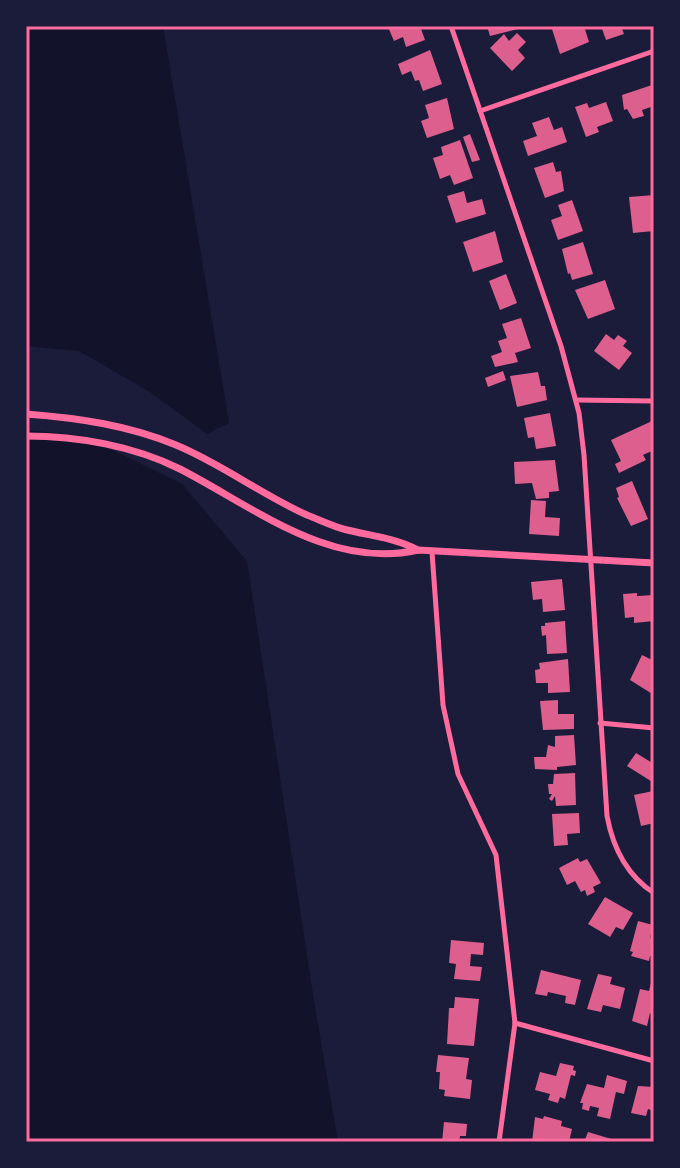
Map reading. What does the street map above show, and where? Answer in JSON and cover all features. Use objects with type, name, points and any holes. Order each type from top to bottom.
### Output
[{"type":"street","points":[[451,26],[576,400],[583,440],[607,816],[612,840],[630,872],[654,893]]},
{"type":"street","points":[[480,111],[654,51]]},
{"type":"street","points":[[576,400],[654,401]]},
{"type":"street","points":[[26,414],[79,418],[128,429],[178,446],[261,493],[308,515],[344,529],[400,541],[418,550],[654,563]]},
{"type":"street","points":[[26,436],[74,437],[125,449],[178,468],[297,534],[348,549],[396,555],[418,550]]},
{"type":"street","points":[[432,552],[443,705],[458,774],[496,855],[515,1023],[499,1142]]},
{"type":"street","points":[[600,723],[654,728]]},
{"type":"street","points":[[515,1023],[654,1061]]},
{"type":"shaded area","points":[[26,26],[163,26],[229,423],[207,434],[150,392],[79,351],[26,346]]},
{"type":"shaded area","points":[[26,430],[84,436],[182,484],[247,561],[338,1142],[26,1142]]},
{"type":"building","points":[[420,26],[425,40],[406,47],[403,37],[394,41],[388,27]]},
{"type":"building","points":[[487,26],[517,26],[518,29],[490,36]]},
{"type":"building","points":[[551,26],[584,26],[589,42],[560,54]]},
{"type":"building","points":[[601,26],[621,26],[624,34],[606,40]]},
{"type":"building","points":[[517,33],[526,42],[518,50],[525,58],[512,71],[490,48],[504,34],[509,41]]},
{"type":"building","points":[[430,50],[442,84],[423,91],[411,71],[402,75],[398,64]]},
{"type":"building","points":[[652,85],[654,106],[642,110],[644,116],[633,119],[627,109],[624,110],[622,95]]},
{"type":"building","points":[[447,98],[454,129],[427,138],[421,121],[429,118],[425,105]]},
{"type":"building","points":[[606,102],[613,121],[597,127],[599,132],[586,137],[575,107],[587,103],[589,108]]},
{"type":"building","points":[[549,117],[554,130],[562,127],[567,142],[528,156],[523,141],[537,136],[532,123]]},
{"type":"building","points":[[470,134],[480,160],[472,162],[463,137]]},
{"type":"building","points":[[460,140],[473,178],[454,185],[450,175],[440,179],[433,158],[443,155],[441,147]]},
{"type":"building","points":[[553,162],[556,172],[561,171],[564,191],[545,198],[534,168]]},
{"type":"building","points":[[464,191],[467,203],[482,199],[486,214],[456,223],[447,196]]},
{"type":"building","points":[[654,195],[654,231],[633,233],[629,197]]},
{"type":"building","points":[[572,200],[583,231],[558,240],[551,220],[562,216],[558,205]]},
{"type":"building","points":[[495,231],[503,262],[473,272],[463,242]]},
{"type":"building","points":[[583,242],[593,274],[572,280],[562,249]]},
{"type":"building","points":[[506,274],[517,303],[500,310],[489,281]]},
{"type":"building","points":[[605,280],[615,309],[588,319],[575,290]]},
{"type":"building","points":[[521,318],[531,348],[515,353],[518,362],[495,367],[491,356],[502,352],[498,341],[507,338],[502,324]]},
{"type":"building","points":[[606,334],[614,340],[618,335],[627,341],[623,346],[632,353],[619,370],[594,351]]},
{"type":"building","points":[[503,371],[506,380],[488,387],[485,378]]},
{"type":"building","points":[[538,372],[547,400],[517,407],[510,376]]},
{"type":"building","points":[[550,413],[556,446],[536,449],[534,437],[528,438],[524,418]]},
{"type":"building","points":[[652,421],[654,450],[643,455],[646,460],[619,473],[615,464],[621,461],[611,440]]},
{"type":"building","points":[[555,460],[559,491],[549,492],[549,498],[536,499],[532,483],[515,484],[514,462]]},
{"type":"building","points":[[632,481],[648,519],[631,526],[617,498],[616,488]]},
{"type":"building","points":[[531,500],[546,501],[545,517],[560,518],[559,536],[529,534]]},
{"type":"building","points":[[562,579],[565,610],[543,612],[542,599],[533,600],[531,582]]},
{"type":"building","points":[[637,593],[637,596],[654,595],[654,621],[634,623],[634,617],[625,618],[623,594]]},
{"type":"building","points":[[565,621],[567,653],[547,654],[546,635],[542,636],[541,626]]},
{"type":"building","points":[[642,655],[654,661],[654,695],[630,680]]},
{"type":"building","points":[[568,659],[570,692],[548,693],[548,683],[536,683],[535,670],[540,669],[539,663]]},
{"type":"building","points":[[558,700],[558,714],[574,714],[574,729],[543,730],[540,701]]},
{"type":"building","points":[[574,735],[576,765],[557,767],[557,770],[535,769],[534,757],[546,757],[548,745],[555,747],[555,736]]},
{"type":"building","points":[[636,753],[654,764],[654,783],[627,766]]},
{"type":"building","points":[[575,773],[576,805],[556,806],[555,796],[552,801],[549,799],[552,794],[549,794],[548,784],[553,784],[554,774]]},
{"type":"building","points":[[653,791],[654,823],[641,826],[634,795]]},
{"type":"building","points":[[579,813],[580,833],[567,834],[568,845],[554,846],[552,814]]},
{"type":"building","points":[[578,858],[580,862],[587,859],[601,883],[593,887],[595,892],[587,896],[575,881],[567,885],[559,868]]},
{"type":"building","points":[[605,897],[633,913],[623,930],[616,927],[610,937],[588,924]]},
{"type":"building","points":[[638,921],[653,925],[650,938],[654,939],[654,957],[650,956],[649,961],[631,956]]},
{"type":"building","points":[[451,940],[484,943],[483,955],[471,954],[470,966],[482,967],[480,981],[454,979],[456,964],[449,963]]},
{"type":"building","points":[[541,970],[581,980],[575,1005],[565,1003],[566,996],[548,992],[547,996],[535,994]]},
{"type":"building","points":[[598,974],[612,977],[610,984],[625,988],[620,1009],[603,1005],[601,1012],[587,1009]]},
{"type":"building","points":[[651,983],[654,984],[654,1014],[650,1013],[647,1026],[632,1021],[640,989],[649,991]]},
{"type":"building","points":[[455,997],[479,999],[474,1046],[447,1044],[449,1008],[454,1008]]},
{"type":"building","points":[[438,1055],[469,1058],[466,1079],[472,1080],[470,1099],[444,1096],[445,1090],[439,1089],[440,1072],[436,1072]]},
{"type":"building","points":[[560,1063],[574,1066],[573,1070],[576,1071],[575,1076],[571,1075],[565,1099],[560,1097],[558,1103],[548,1100],[550,1094],[535,1090],[540,1072],[556,1076]]},
{"type":"building","points":[[607,1075],[627,1081],[624,1094],[616,1092],[610,1119],[597,1116],[599,1108],[590,1106],[589,1111],[582,1109],[583,1103],[580,1103],[587,1084],[604,1088]]},
{"type":"building","points":[[638,1086],[654,1087],[654,1111],[648,1109],[646,1116],[631,1113]]},
{"type":"building","points":[[544,1116],[562,1121],[561,1126],[572,1129],[569,1142],[532,1142],[535,1117],[543,1119]]},
{"type":"building","points":[[444,1122],[467,1124],[466,1136],[460,1136],[459,1142],[442,1142]]},
{"type":"building","points":[[588,1132],[618,1141],[618,1142],[584,1142]]}]
